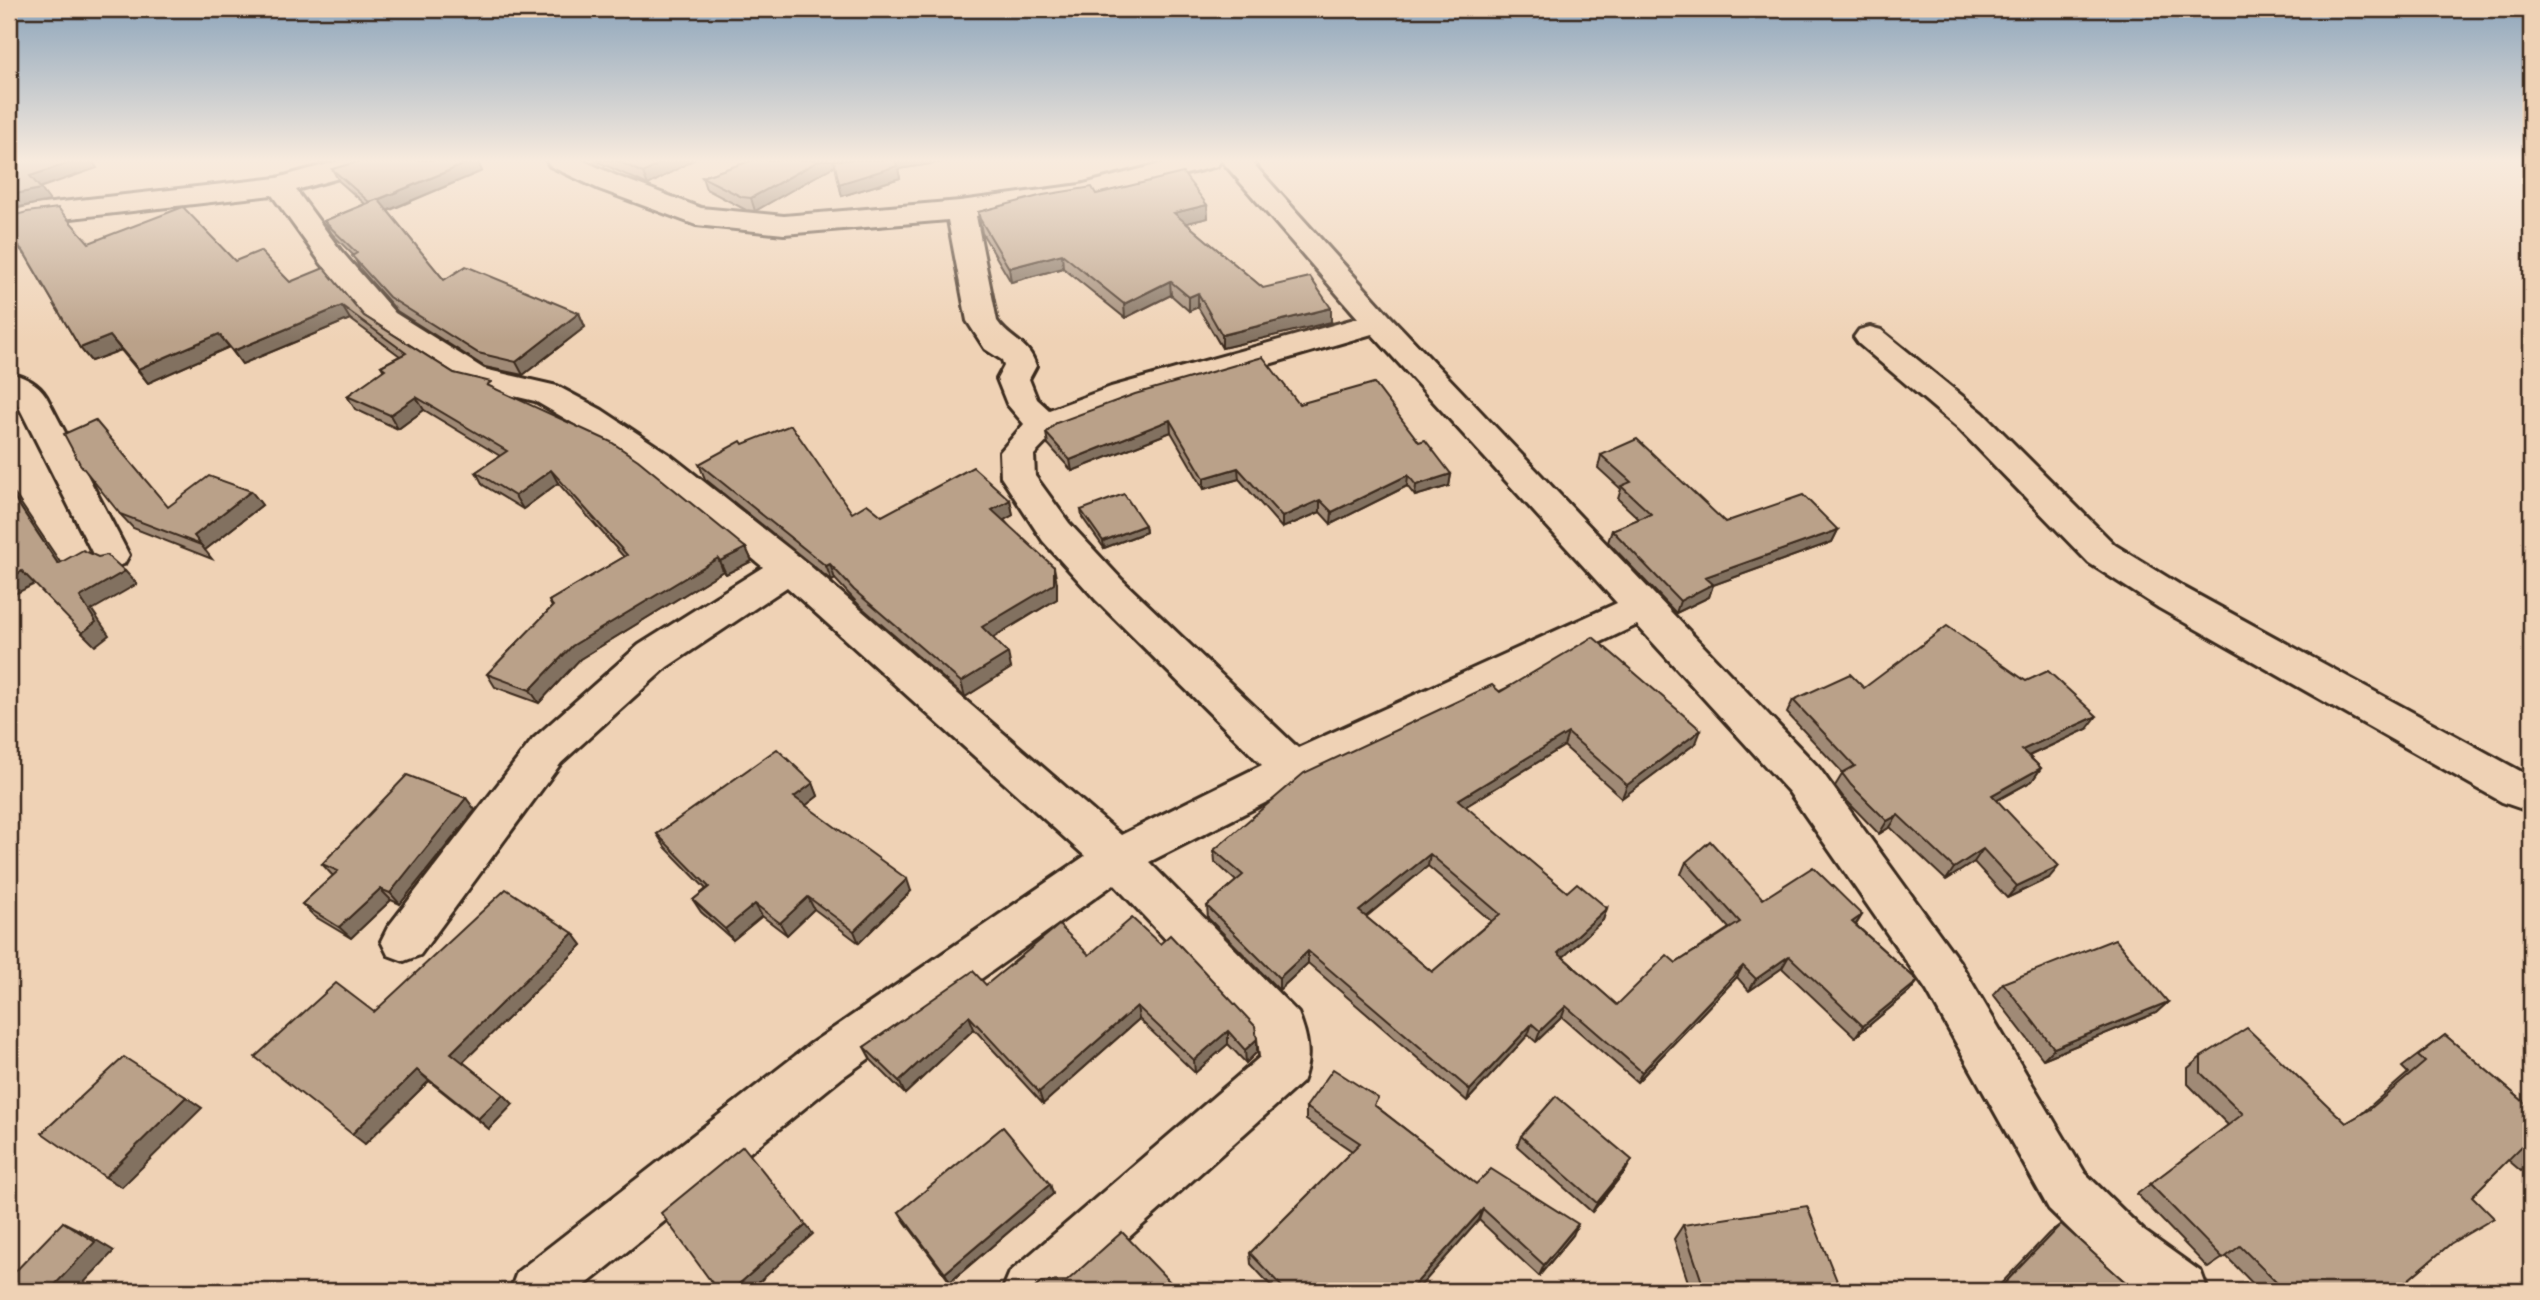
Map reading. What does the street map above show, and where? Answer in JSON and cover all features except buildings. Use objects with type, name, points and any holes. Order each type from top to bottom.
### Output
[{"type":"street","points":[[304,221],[384,320],[474,377],[545,393],[590,418],[658,463],[789,568],[1117,858],[1280,1029],[1285,1066],[1029,1291]]},
{"type":"street","points":[[742,221],[784,225],[835,221]]},
{"type":"street","points":[[962,221],[982,321],[996,342],[1017,355],[1020,366],[1013,379],[1023,404],[1044,424]]},
{"type":"street","points":[[1289,221],[1378,322],[1804,780],[1943,976],[2067,1191],[2126,1249],[2182,1291]]},
{"type":"street","points":[[1293,769],[1109,590],[1056,531],[1018,477],[1017,452],[1044,424],[1123,395],[1378,322]]},
{"type":"street","points":[[1870,337],[1971,421],[2102,554],[2172,598],[2517,790],[2531,795]]},
{"type":"street","points":[[9,383],[30,396],[111,555]]},
{"type":"street","points":[[404,941],[547,751],[653,656],[789,568]]},
{"type":"street","points":[[536,1291],[826,1061],[1117,858],[1293,769],[1644,606]]}]
